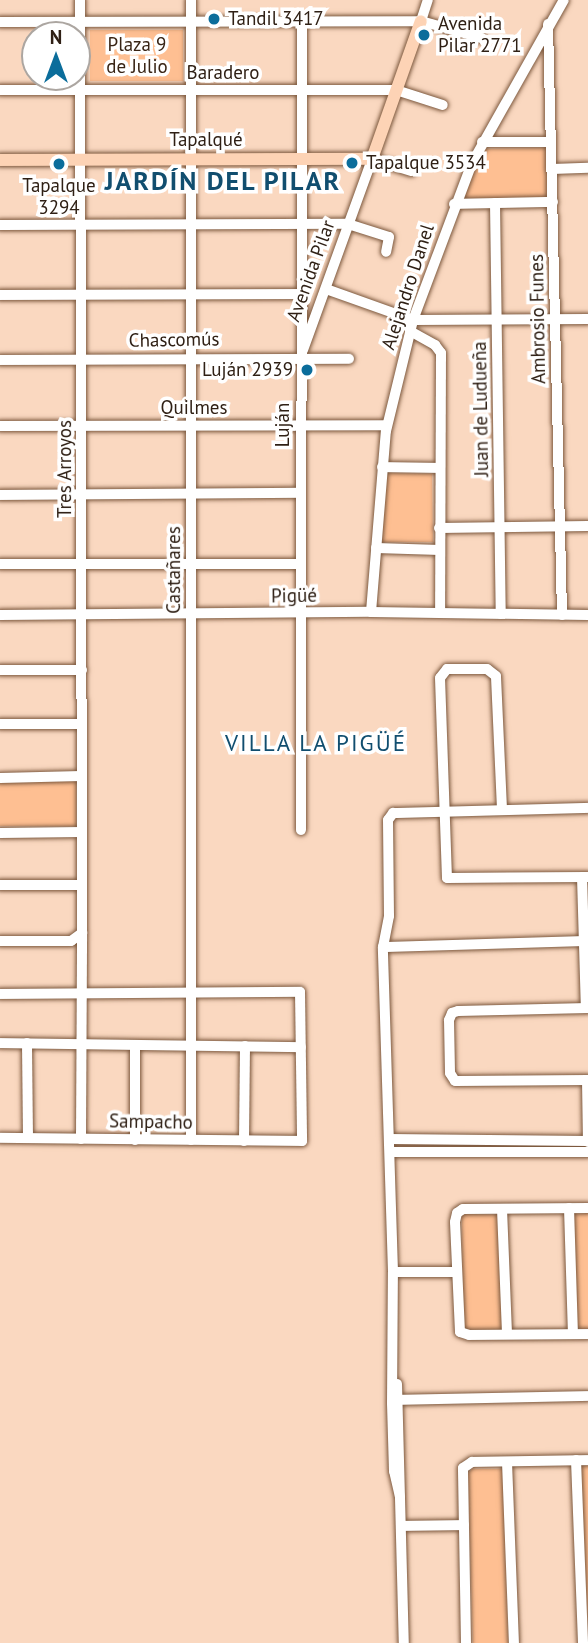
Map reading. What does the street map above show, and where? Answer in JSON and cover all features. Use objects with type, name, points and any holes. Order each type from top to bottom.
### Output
[{"type":"main road","name":"Avenida Pilar","points":[[372,159],[421,21]]},
{"type":"main road","name":"Tapalqué","points":[[0,160],[372,159]]},
{"type":"street","name":"Tres Arroyos","points":[[80,0],[80,21]]},
{"type":"street","name":"Castañares","points":[[191,0],[191,1140]]},
{"type":"street","name":"Avenida Pilar","points":[[421,21],[428,0]]},
{"type":"street","name":"Alejandro Danel","points":[[371,612],[387,425],[411,326],[454,204],[482,142],[548,23],[564,0]]},
{"type":"street","name":"Luján","points":[[301,830],[302,20]]},
{"type":"street","points":[[91,22],[421,21],[482,38]]},
{"type":"street","points":[[0,22],[21,22]]},
{"type":"street","name":"Ambrosio Funes","points":[[548,23],[562,615]]},
{"type":"street","name":"Baradero","points":[[0,90],[21,90]]},
{"type":"street","name":"Baradero","points":[[91,90],[396,90],[443,105]]},
{"type":"street","name":"Tres Arroyos","points":[[80,91],[83,564],[81,1139]]},
{"type":"street","points":[[482,142],[551,142]]},
{"type":"street","name":"Avenida Pilar","points":[[301,357],[372,159]]},
{"type":"street","name":"Tapalqué","points":[[372,159],[411,171]]},
{"type":"street","points":[[552,169],[588,168]]},
{"type":"street","points":[[454,204],[553,202]]},
{"type":"street","name":"Juan de Ludueña","points":[[495,203],[501,614]]},
{"type":"street","points":[[0,225],[348,224],[390,237],[386,252]]},
{"type":"street","points":[[326,289],[411,326],[435,345],[440,353],[440,613]]},
{"type":"street","points":[[0,296],[301,294]]},
{"type":"street","points":[[411,326],[497,320],[588,319]]},
{"type":"street","name":"Chascomús","points":[[0,360],[301,357],[349,359]]},
{"type":"street","name":"Quilmes","points":[[0,426],[387,425]]},
{"type":"street","points":[[382,467],[439,468]]},
{"type":"street","points":[[0,495],[300,493]]},
{"type":"street","points":[[439,528],[588,526]]},
{"type":"street","points":[[376,548],[440,550]]},
{"type":"street","points":[[0,564],[301,564]]},
{"type":"street","name":"Pigüé","points":[[0,615],[371,612],[588,615]]},
{"type":"street","points":[[389,1139],[588,1142],[587,1080],[455,1081],[450,1073],[449,1020],[452,1013],[458,1010],[587,1007],[585,877],[446,878],[440,678],[447,670],[487,669],[496,676],[502,809]]},
{"type":"street","points":[[0,670],[82,670]]},
{"type":"street","points":[[0,724],[82,724]]},
{"type":"street","points":[[0,778],[81,776]]},
{"type":"street","points":[[404,1643],[400,1497],[394,1471],[396,1400],[383,947],[389,916],[389,816],[442,811],[588,808]]},
{"type":"street","points":[[0,832],[82,832]]},
{"type":"street","points":[[0,885],[82,885]]},
{"type":"street","points":[[0,941],[71,941],[80,935]]},
{"type":"street","points":[[383,947],[586,941]]},
{"type":"street","points":[[0,994],[300,992],[301,1047],[0,1043]]},
{"type":"street","points":[[27,1043],[28,1138]]},
{"type":"street","points":[[135,1045],[135,1139]]},
{"type":"street","points":[[244,1141],[245,1046]]},
{"type":"street","name":"Sampacho","points":[[0,1138],[302,1141],[301,1047]]},
{"type":"street","points":[[390,1152],[588,1152]]},
{"type":"street","points":[[569,1208],[573,1334]]},
{"type":"street","points":[[588,1208],[463,1209],[457,1213],[460,1332],[469,1335],[588,1334]]},
{"type":"street","points":[[502,1209],[507,1334]]},
{"type":"street","points":[[393,1272],[457,1272]]},
{"type":"street","points":[[396,1400],[588,1396]]},
{"type":"street","points":[[576,1460],[583,1643]]},
{"type":"street","points":[[466,1643],[463,1468],[471,1462],[588,1460]]},
{"type":"street","points":[[507,1462],[514,1643]]},
{"type":"street","points":[[401,1526],[464,1525]]},
{"type":"green space","name":"Plaza 9 de Julio","points":[[91,30],[183,30],[183,81],[91,81]]},
{"type":"green space","points":[[548,148],[548,197],[459,201],[485,149]]},
{"type":"green space","points":[[386,473],[432,474],[433,542],[382,542]]},
{"type":"green space","points":[[0,780],[76,780],[76,826],[0,826]]},
{"type":"green space","points":[[588,1213],[588,1329],[581,1329],[577,1326],[572,1214]]},
{"type":"green space","points":[[462,1214],[498,1215],[502,1327],[499,1332],[468,1332],[463,1329]]},
{"type":"green space","points":[[581,1466],[588,1466],[588,1624]]},
{"type":"green space","points":[[472,1469],[503,1469],[508,1643],[473,1643],[468,1474]]},
{"type":"place","name":"Tandil 3417","points":[[214,19]]},
{"type":"place","name":"Avenida Pilar 2771","points":[[424,35]]},
{"type":"place","name":"Tapalque 3534","points":[[352,163]]},
{"type":"place","name":"Tapalque 3294","points":[[59,164]]},
{"type":"place","name":"Luján 2939","points":[[307,370]]},
{"type":"district","name":"JARDÍN DEL PILAR","points":[[223,181]]},
{"type":"district","name":"VILLA LA PIGÜÉ","points":[[316,743]]}]
